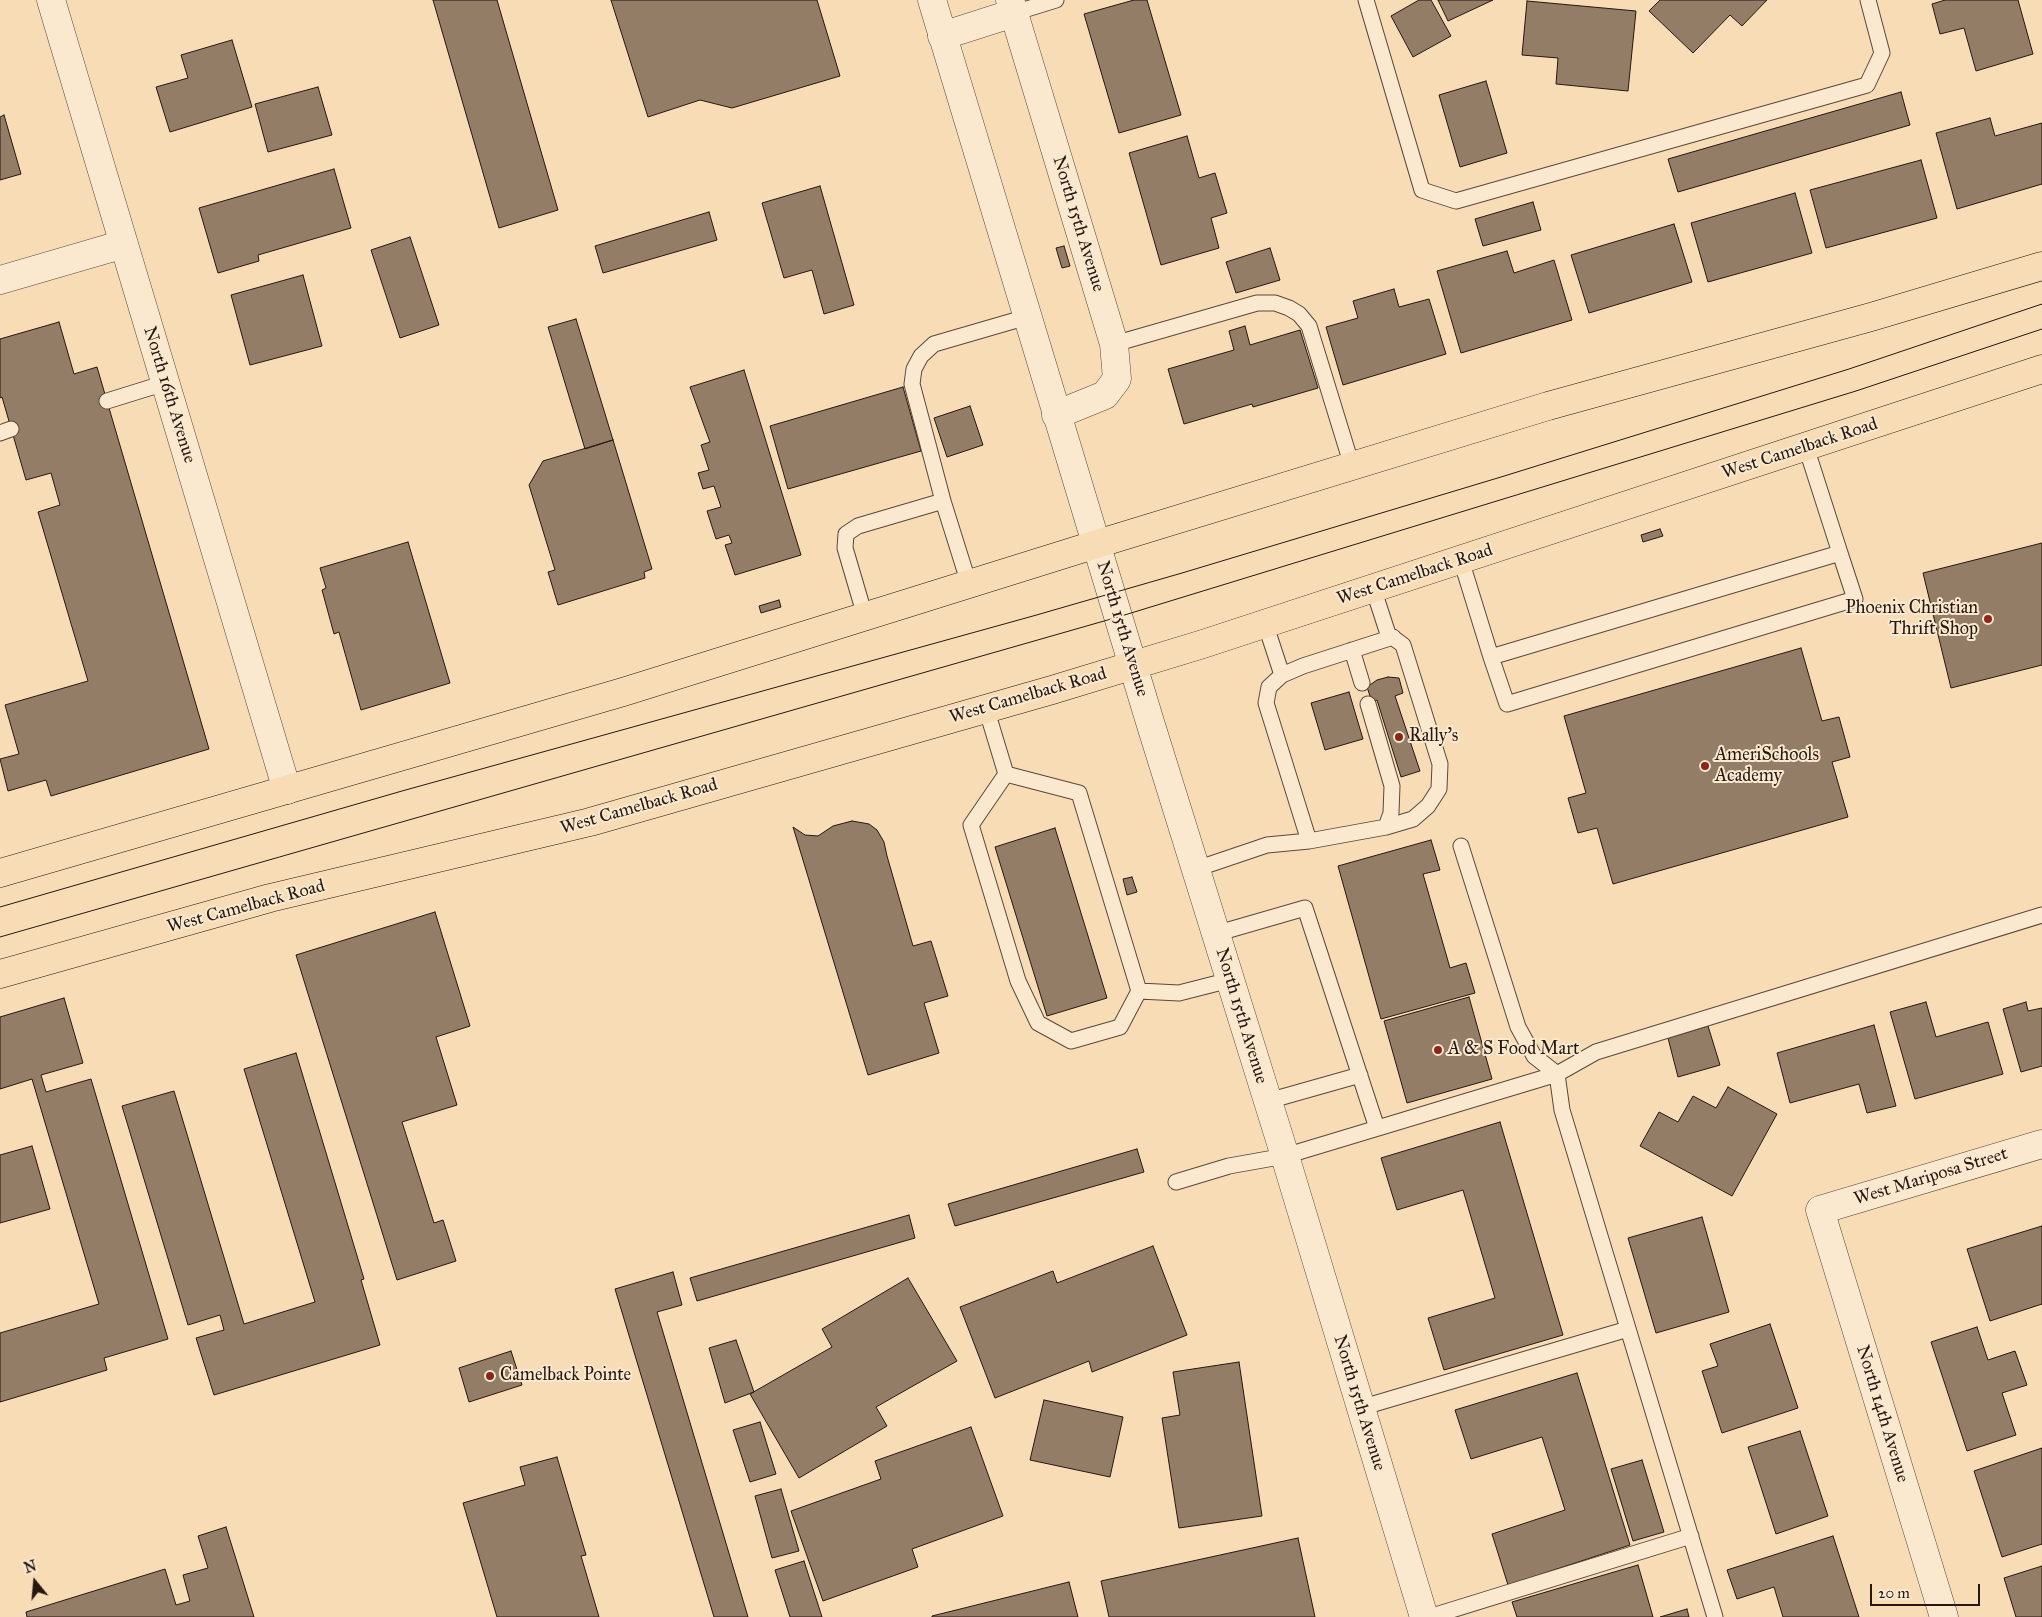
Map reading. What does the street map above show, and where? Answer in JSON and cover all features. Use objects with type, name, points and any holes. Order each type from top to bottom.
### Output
[{"type":"main road","points":[[0,873],[614,695],[1548,406],[1871,317],[2042,266]]},
{"type":"main road","name":"West Camelback Road","points":[[0,974],[270,898],[590,822],[1133,665],[1461,560],[2042,369]]},
{"type":"street","name":"North 16th Avenue","points":[[51,0],[287,790]]},
{"type":"street","name":"North 15th Avenue","points":[[932,0],[1056,415],[1285,1156],[1424,1617]]},
{"type":"street","points":[[942,36],[1012,7]]},
{"type":"street","name":"North 15th Avenue","points":[[1012,7],[1114,344],[1117,379],[1105,395],[1056,415]]},
{"type":"street","points":[[0,280],[124,244]]},
{"type":"street","name":"West Mariposa Street","points":[[1820,1210],[2042,1144]]},
{"type":"street","name":"North 14th Avenue","points":[[1820,1210],[1944,1617]]},
{"type":"lane","points":[[1012,7],[1056,0]]},
{"type":"lane","points":[[1366,0],[1422,190],[1456,201],[1867,85],[1882,53],[1868,0]]},
{"type":"lane","points":[[1114,344],[1257,303],[1274,303],[1289,308],[1299,314],[1309,326],[1352,466]]},
{"type":"lane","points":[[968,584],[943,501],[912,384],[914,369],[921,356],[934,344],[1027,316]]},
{"type":"lane","points":[[107,401],[166,383]]},
{"type":"lane","points":[[1461,560],[1507,704],[1855,598],[1806,447]]},
{"type":"lane","points":[[865,616],[845,548],[846,534],[858,526],[943,501]]},
{"type":"lane","points":[[1491,657],[1840,553]]},
{"type":"lane","points":[[1196,869],[1267,846],[1309,841],[1386,827],[1413,819],[1428,806],[1438,789],[1440,764],[1403,645],[1388,634],[1373,588]]},
{"type":"lane","points":[[1265,623],[1282,675]]},
{"type":"lane","points":[[1309,841],[1266,703],[1269,687],[1282,675],[1303,666],[1393,637]]},
{"type":"lane","points":[[1352,650],[1362,683]]},
{"type":"lane","points":[[1368,704],[1392,786],[1391,813],[1386,827]]},
{"type":"lane","points":[[986,708],[1006,774]]},
{"type":"lane","points":[[1006,774],[1079,794],[1139,991],[1120,1027],[1071,1041],[1038,1023],[1018,981],[971,825],[1006,774]]},
{"type":"lane","points":[[1461,846],[1518,1027],[1534,1056],[1558,1074],[1562,1110],[1716,1617]]},
{"type":"lane","points":[[1215,934],[1305,908],[1377,1128]]},
{"type":"lane","points":[[1176,1182],[1229,1166],[1285,1156],[1558,1074],[1596,1052],[2042,915]]},
{"type":"lane","points":[[1139,991],[1179,993],[1230,980]]},
{"type":"lane","points":[[1268,1101],[1360,1075]]},
{"type":"lane","points":[[1360,1408],[1628,1329]]},
{"type":"lane","points":[[1429,1617],[1691,1536]]},
{"type":"building","points":[[433,0],[497,0],[558,210],[499,228]]},
{"type":"building","points":[[611,0],[817,0],[840,76],[732,108],[700,100],[648,117]]},
{"type":"building","points":[[1134,0],[1147,0],[1181,115],[1119,133],[1084,14]]},
{"type":"building","points":[[1419,0],[1431,0],[1451,36],[1413,57],[1391,16]]},
{"type":"building","points":[[1438,0],[1493,0],[1448,21]]},
{"type":"building","points":[[1660,0],[1767,0],[1742,26],[1730,15],[1693,53],[1649,11]]},
{"type":"building","points":[[1945,0],[2018,0],[2033,54],[1976,71],[1964,28],[1940,34],[1932,4]]},
{"type":"building","points":[[1527,1],[1636,11],[1628,91],[1556,84],[1558,58],[1522,55]]},
{"type":"building","points":[[232,40],[252,107],[170,132],[156,87],[188,78],[181,55]]},
{"type":"building","points":[[1486,81],[1507,153],[1460,167],[1439,95]]},
{"type":"building","points":[[318,87],[332,135],[268,152],[255,104]]},
{"type":"building","points":[[1901,92],[1910,125],[1678,192],[1668,159]]},
{"type":"building","points":[[4,115],[21,174],[0,180],[0,117]]},
{"type":"building","points":[[1990,118],[1995,136],[2042,123],[2042,184],[1957,209],[1936,133]]},
{"type":"building","points":[[1187,136],[1199,178],[1215,173],[1227,213],[1211,218],[1219,248],[1161,265],[1129,153]]},
{"type":"building","points":[[1921,160],[1937,218],[1826,248],[1810,190]]},
{"type":"building","points":[[334,169],[351,228],[258,255],[259,261],[218,273],[199,208]]},
{"type":"building","points":[[820,186],[854,305],[824,314],[812,270],[784,278],[762,203]]},
{"type":"building","points":[[1795,193],[1812,253],[1708,282],[1691,223]]},
{"type":"building","points":[[1533,202],[1541,230],[1483,246],[1475,219]]},
{"type":"building","points":[[709,212],[717,240],[603,273],[595,246]]},
{"type":"building","points":[[1674,224],[1692,282],[1589,313],[1571,255]]},
{"type":"building","points":[[410,237],[439,325],[400,338],[371,250]]},
{"type":"building","points":[[1064,246],[1070,266],[1062,268],[1056,248]]},
{"type":"building","points":[[1270,248],[1280,280],[1236,293],[1226,262]]},
{"type":"building","points":[[1507,251],[1514,273],[1554,260],[1572,320],[1461,353],[1437,271]]},
{"type":"building","points":[[303,275],[322,346],[250,365],[231,295]]},
{"type":"building","points":[[1394,289],[1399,307],[1429,299],[1446,354],[1343,385],[1326,327],[1358,318],[1353,301]]},
{"type":"building","points":[[576,319],[613,440],[585,449],[548,327]]},
{"type":"building","points":[[59,322],[74,374],[97,367],[209,749],[51,796],[46,780],[8,791],[0,759],[19,754],[5,705],[88,681],[38,512],[60,505],[51,473],[26,480],[2,397],[0,398],[0,339]]},
{"type":"building","points":[[1245,326],[1250,345],[1300,330],[1318,388],[1253,407],[1252,404],[1184,424],[1168,369],[1234,350],[1229,331]]},
{"type":"building","points":[[744,370],[801,555],[735,575],[725,545],[732,543],[729,535],[716,539],[707,511],[721,507],[714,486],[703,489],[698,473],[709,470],[701,445],[710,442],[690,387]]},
{"type":"building","points":[[903,387],[921,451],[788,489],[770,426]]},
{"type":"building","points":[[970,406],[983,445],[947,457],[934,418]]},
{"type":"building","points":[[613,440],[652,569],[644,572],[645,578],[558,605],[548,572],[555,570],[529,485],[543,461]]},
{"type":"building","points":[[1660,529],[1663,536],[1643,542],[1641,535]]},
{"type":"building","points":[[408,542],[450,683],[361,710],[339,632],[334,634],[322,590],[326,588],[320,568]]},
{"type":"building","name":"Phoenix Christian Thrift Shop","points":[[2042,543],[2042,665],[1951,688],[1923,573]]},
{"type":"building","points":[[779,600],[781,607],[761,613],[759,606]]},
{"type":"building","name":"AmeriSchools Academy","points":[[1801,648],[1822,721],[1839,717],[1850,757],[1832,762],[1848,817],[1613,884],[1597,828],[1578,833],[1568,798],[1586,793],[1564,716]]},
{"type":"building","name":"Rally's","points":[[1388,677],[1399,678],[1403,693],[1395,696],[1420,771],[1401,777],[1377,700],[1372,702],[1367,687],[1377,680]]},
{"type":"building","points":[[1349,692],[1363,739],[1325,750],[1311,703]]},
{"type":"building","points":[[852,821],[869,824],[877,830],[884,842],[913,946],[931,941],[948,996],[924,1003],[939,1053],[868,1075],[793,827],[805,835],[818,836],[833,826]]},
{"type":"building","points":[[1055,828],[1107,998],[1047,1016],[995,847]]},
{"type":"building","points":[[1431,840],[1440,870],[1423,874],[1450,968],[1466,963],[1475,993],[1381,1019],[1338,866]]},
{"type":"building","points":[[1132,877],[1137,892],[1127,895],[1123,879]]},
{"type":"building","points":[[435,912],[470,1026],[436,1037],[457,1105],[402,1122],[434,1223],[443,1220],[456,1261],[397,1280],[296,955]]},
{"type":"building","name":"A & S Food Mart","points":[[1469,997],[1492,1079],[1407,1103],[1384,1021]]},
{"type":"building","points":[[64,998],[83,1063],[41,1075],[46,1092],[91,1079],[168,1339],[104,1358],[107,1370],[0,1402],[0,1333],[99,1304],[32,1079],[0,1089],[0,1017]]},
{"type":"building","points":[[1926,1002],[1936,1037],[1988,1022],[2003,1074],[1915,1099],[1890,1012]]},
{"type":"building","points":[[2026,1002],[2028,1011],[2042,1008],[2042,1066],[2021,1072],[2003,1009]]},
{"type":"building","points":[[1874,1025],[1896,1106],[1867,1113],[1859,1084],[1790,1103],[1777,1053]]},
{"type":"building","points":[[1708,1026],[1720,1065],[1678,1077],[1668,1038]]},
{"type":"building","points":[[296,1053],[364,1279],[361,1280],[380,1345],[214,1395],[196,1338],[224,1330],[220,1315],[188,1325],[122,1106],[174,1091],[244,1324],[315,1302],[244,1069]]},
{"type":"building","points":[[1728,1087],[1777,1114],[1732,1196],[1640,1146],[1659,1112],[1678,1122],[1693,1096],[1716,1108]]},
{"type":"building","points":[[1500,1122],[1563,1335],[1444,1370],[1428,1318],[1495,1298],[1463,1190],[1397,1210],[1381,1158]]},
{"type":"building","points":[[32,1146],[50,1209],[0,1223],[0,1155]]},
{"type":"building","points":[[1137,1149],[1144,1172],[955,1226],[948,1204]]},
{"type":"building","points":[[909,1215],[915,1238],[697,1301],[690,1278]]},
{"type":"building","points":[[1702,1217],[1729,1312],[1656,1333],[1628,1238]]},
{"type":"building","points":[[2042,1226],[2042,1304],[1990,1321],[1967,1249]]},
{"type":"building","points":[[1153,1246],[1187,1335],[1092,1372],[1089,1361],[995,1398],[960,1307],[1053,1271],[1057,1283]]},
{"type":"building","points":[[673,1272],[682,1305],[657,1312],[748,1617],[714,1617],[615,1289]]},
{"type":"building","points":[[908,1278],[957,1361],[876,1407],[887,1426],[799,1478],[750,1394],[832,1347],[822,1329]]},
{"type":"building","points":[[1770,1324],[1798,1408],[1722,1433],[1702,1371],[1718,1366],[1710,1344]]},
{"type":"building","points":[[1977,1327],[1988,1360],[2015,1351],[2027,1385],[2002,1393],[2016,1435],[1967,1451],[1931,1342]]},
{"type":"building","points":[[736,1340],[754,1392],[725,1403],[709,1348]]},
{"type":"building","name":"Camelback Pointe","points":[[511,1351],[522,1385],[469,1402],[459,1368]]},
{"type":"building","points":[[1239,1362],[1262,1516],[1179,1528],[1162,1418],[1180,1415],[1173,1372]]},
{"type":"building","points":[[1577,1373],[1630,1545],[1508,1585],[1492,1534],[1565,1510],[1542,1437],[1471,1459],[1455,1410]]},
{"type":"building","points":[[1044,1400],[1123,1417],[1110,1477],[1030,1460]]},
{"type":"building","points":[[760,1422],[776,1474],[750,1482],[733,1430]]},
{"type":"building","points":[[971,1427],[1003,1516],[912,1549],[918,1567],[823,1601],[791,1511],[881,1479],[875,1461]]},
{"type":"building","points":[[1800,1431],[1828,1516],[1776,1534],[1748,1447]]},
{"type":"building","points":[[2042,1448],[2042,1544],[2002,1557],[1974,1471]]},
{"type":"building","points":[[557,1457],[586,1555],[581,1556],[599,1617],[497,1617],[463,1503],[525,1485],[520,1467]]},
{"type":"building","points":[[1642,1460],[1664,1532],[1633,1541],[1611,1469]]},
{"type":"building","points":[[781,1489],[799,1551],[772,1558],[755,1496]]},
{"type":"building","points":[[226,1527],[254,1617],[27,1617],[26,1612],[165,1569],[176,1605],[190,1601],[183,1575],[208,1568],[198,1536]]},
{"type":"building","points":[[1833,1536],[1859,1617],[1783,1617],[1774,1587],[1737,1599],[1727,1570]]},
{"type":"building","points":[[1298,1538],[1315,1617],[1109,1617],[1101,1581]]},
{"type":"building","points":[[804,1561],[822,1617],[790,1617],[775,1570]]},
{"type":"building","points":[[1638,1565],[1653,1617],[1517,1617],[1512,1602]]},
{"type":"building","points":[[2042,1566],[2042,1617],[2016,1617],[2004,1578]]},
{"type":"building","points":[[1069,1582],[1078,1617],[932,1617],[932,1616]]},
{"type":"building","points":[[1687,1609],[1689,1617],[1660,1617]]},
{"type":"tram line","points":[[0,907],[402,791],[1182,573],[1849,369],[2042,304]]},
{"type":"tram line","points":[[0,937],[1118,617],[1856,391],[2042,329]]},
{"type":"place","name":"Phoenix Christian Thrift Shop","points":[[1988,619]]},
{"type":"place","name":"Rally's","points":[[1399,737]]},
{"type":"place","name":"AmeriSchools Academy","points":[[1705,766]]},
{"type":"place","name":"A & S Food Mart","points":[[1438,1050]]},
{"type":"place","name":"Camelback Pointe","points":[[490,1376]]}]
